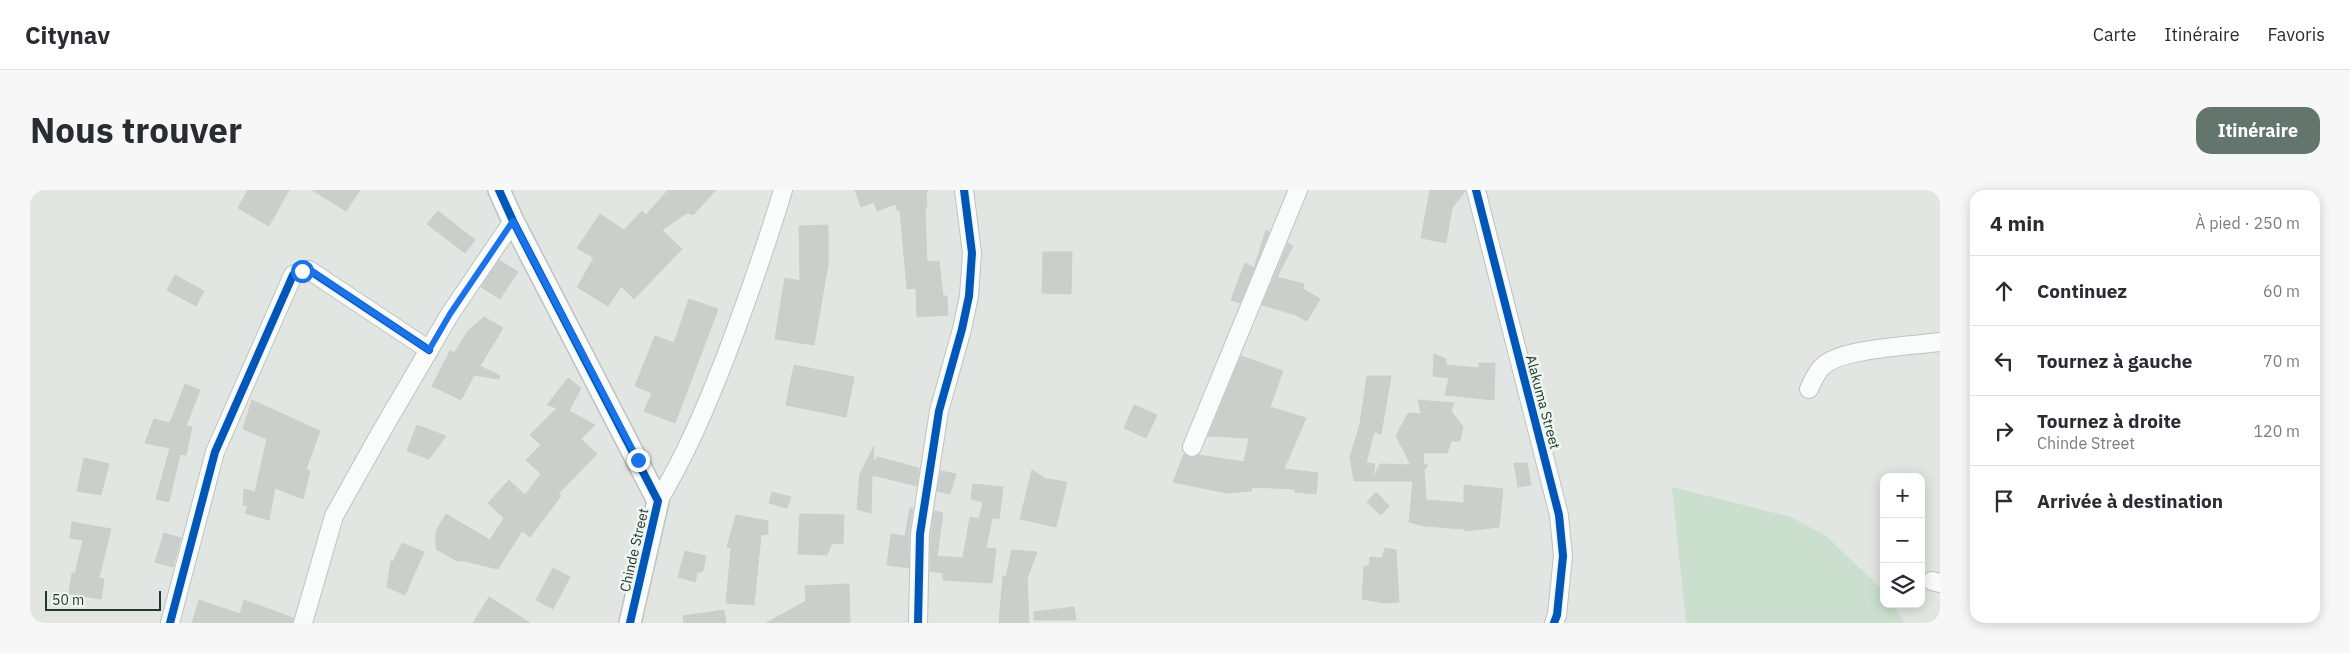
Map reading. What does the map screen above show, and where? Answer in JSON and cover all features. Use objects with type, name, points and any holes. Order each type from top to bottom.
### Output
[{"type":"street","name":"Chinde Street","points":[[499,190],[513,221],[658,502],[630,623]]},
{"type":"street","points":[[658,502],[681,464],[699,424],[760,268],[783,190]]},
{"type":"street","points":[[918,623],[920,534],[937,421],[969,296],[972,253],[964,190]]},
{"type":"street","points":[[1192,446],[1298,190]]},
{"type":"street","name":"Alakuma Street","points":[[1476,190],[1559,515],[1563,556],[1558,615],[1554,623]]},
{"type":"street","points":[[303,623],[334,516],[450,314],[513,221]]},
{"type":"street","points":[[170,623],[215,452],[293,275],[310,270],[429,350]]},
{"type":"street","points":[[1808,389],[1818,371],[1832,359],[1860,352],[1940,342]]},
{"type":"green space","points":[[1672,487],[1791,517],[1826,536],[1880,587],[1880,608],[1895,608],[1905,623],[1686,623]]},
{"type":"building","points":[[248,190],[289,190],[269,226],[238,208]]},
{"type":"building","points":[[312,190],[360,190],[346,211]]},
{"type":"building","points":[[668,190],[716,190],[693,215],[687,213],[662,230],[682,249],[634,299],[621,286],[608,306],[577,287],[594,258],[577,248],[600,214],[624,230],[642,211],[646,215]]},
{"type":"building","points":[[855,190],[929,190],[926,192],[927,207],[925,208],[927,262],[939,261],[943,296],[947,296],[948,315],[917,317],[916,288],[907,289],[900,210],[897,210],[896,204],[877,211],[874,202],[861,207]]},
{"type":"building","points":[[1430,190],[1466,190],[1452,208],[1446,243],[1421,238]]},
{"type":"building","points":[[438,211],[475,240],[465,253],[427,224]]},
{"type":"building","points":[[828,225],[828,265],[814,345],[775,339],[785,278],[800,281],[799,226]]},
{"type":"building","points":[[1266,230],[1269,232],[1240,303],[1231,300],[1245,263],[1254,268]]},
{"type":"building","points":[[1288,243],[1293,246],[1277,277],[1304,284],[1303,289],[1320,299],[1307,321],[1296,315],[1262,305]]},
{"type":"building","points":[[1043,252],[1072,252],[1071,294],[1042,293]]},
{"type":"building","points":[[499,260],[518,272],[500,299],[481,287]]},
{"type":"building","points":[[175,275],[204,291],[196,306],[167,290]]},
{"type":"building","points":[[689,299],[718,309],[675,423],[644,411],[652,393],[635,386],[655,336],[674,343]]},
{"type":"building","points":[[484,317],[503,328],[480,366],[500,376],[499,379],[474,375],[461,400],[432,386],[450,351],[454,353],[468,331]]},
{"type":"building","points":[[1434,354],[1446,359],[1446,365],[1479,368],[1479,363],[1495,363],[1494,400],[1445,395],[1449,378],[1433,376]]},
{"type":"building","points":[[1241,356],[1283,371],[1270,407],[1306,418],[1284,469],[1318,473],[1316,494],[1295,492],[1295,489],[1252,487],[1251,491],[1227,493],[1173,482],[1184,454],[1188,457],[1199,455],[1244,462],[1249,438],[1208,436]]},
{"type":"building","points":[[794,365],[854,377],[846,417],[786,405]]},
{"type":"building","points":[[1367,376],[1391,376],[1381,434],[1374,432],[1366,463],[1375,464],[1373,478],[1380,464],[1411,465],[1396,436],[1408,413],[1421,414],[1418,400],[1454,403],[1451,411],[1463,427],[1460,441],[1451,441],[1447,453],[1423,453],[1424,465],[1428,465],[1424,470],[1426,500],[1464,503],[1464,485],[1503,489],[1499,527],[1465,531],[1465,529],[1424,526],[1409,522],[1413,481],[1354,481],[1350,457],[1360,424]]},
{"type":"building","points":[[568,378],[581,388],[569,411],[595,425],[581,439],[597,454],[558,494],[561,496],[530,537],[522,531],[498,569],[460,560],[459,562],[436,549],[436,531],[446,514],[490,540],[504,518],[488,503],[509,480],[525,495],[541,474],[526,460],[541,445],[530,435],[557,408],[547,405]]},
{"type":"building","points":[[185,384],[200,390],[186,426],[192,427],[186,455],[180,454],[169,502],[156,499],[170,448],[145,443],[154,419],[170,423]]},
{"type":"building","points":[[252,400],[320,431],[306,469],[310,471],[303,499],[275,488],[269,520],[245,513],[248,506],[243,505],[244,489],[255,492],[267,439],[243,429]]},
{"type":"building","points":[[1134,405],[1157,415],[1146,438],[1124,428]]},
{"type":"building","points":[[417,425],[446,436],[429,459],[407,451]]},
{"type":"building","points":[[874,446],[873,460],[876,460],[877,457],[919,468],[917,486],[872,475],[871,513],[857,509],[860,474]]},
{"type":"building","points":[[84,458],[109,464],[101,495],[77,491]]},
{"type":"building","points":[[1514,463],[1527,463],[1531,485],[1518,487]]},
{"type":"building","points":[[1032,470],[1046,479],[1067,482],[1056,527],[1020,519]]},
{"type":"building","points":[[941,471],[956,474],[950,494],[937,491]]},
{"type":"building","points":[[973,484],[1003,487],[999,519],[992,518],[986,548],[996,549],[992,583],[943,580],[943,573],[930,571],[934,511],[943,513],[937,556],[963,558],[970,517],[979,519],[983,502],[971,499]]},
{"type":"building","points":[[772,492],[791,497],[787,508],[769,503]]},
{"type":"building","points":[[1376,492],[1389,506],[1381,515],[1367,502]]},
{"type":"building","points":[[910,508],[913,508],[909,534],[909,568],[887,565],[891,534],[905,536]]},
{"type":"building","points":[[800,514],[844,515],[843,544],[832,543],[827,555],[798,554]]},
{"type":"building","points":[[736,515],[768,521],[768,534],[761,535],[754,605],[726,603],[731,548],[727,547]]},
{"type":"building","points":[[72,522],[111,529],[99,578],[104,579],[101,599],[69,594],[72,573],[75,574],[83,540],[70,538]]},
{"type":"building","points":[[164,533],[181,538],[173,567],[155,562]]},
{"type":"building","points":[[402,543],[424,552],[405,595],[387,587],[391,561],[393,562]]},
{"type":"building","points":[[1385,548],[1396,550],[1399,602],[1384,603],[1362,599],[1364,566],[1369,566],[1370,557],[1382,558]]},
{"type":"building","points":[[1012,550],[1037,552],[1027,579],[1029,623],[999,623],[1003,576],[1006,577]]},
{"type":"building","points":[[685,551],[706,556],[703,571],[697,573],[695,582],[678,577]]},
{"type":"building","points":[[553,568],[570,577],[553,609],[536,600]]},
{"type":"building","points":[[849,584],[850,623],[766,623],[806,601],[805,586]]},
{"type":"building","points":[[489,597],[530,623],[473,623]]},
{"type":"building","points":[[199,600],[240,614],[244,600],[293,618],[293,623],[192,623]]},
{"type":"building","points":[[1074,607],[1076,620],[1034,620],[1034,612]]},
{"type":"building","points":[[724,610],[726,623],[684,623],[683,616]]},
{"type":"cycle path","points":[[499,190],[513,221],[658,501],[630,623]]},
{"type":"cycle path","points":[[918,623],[920,534],[939,411],[962,329],[969,296],[972,253],[964,190]]},
{"type":"cycle path","points":[[1476,190],[1559,515],[1563,556],[1557,615],[1554,623]]},
{"type":"cycle path","points":[[170,623],[215,452],[293,275],[309,270],[429,350]]},
{"type":"route","points":[[302,271],[310,270],[429,350],[450,314],[513,221],[638,460]]}]
